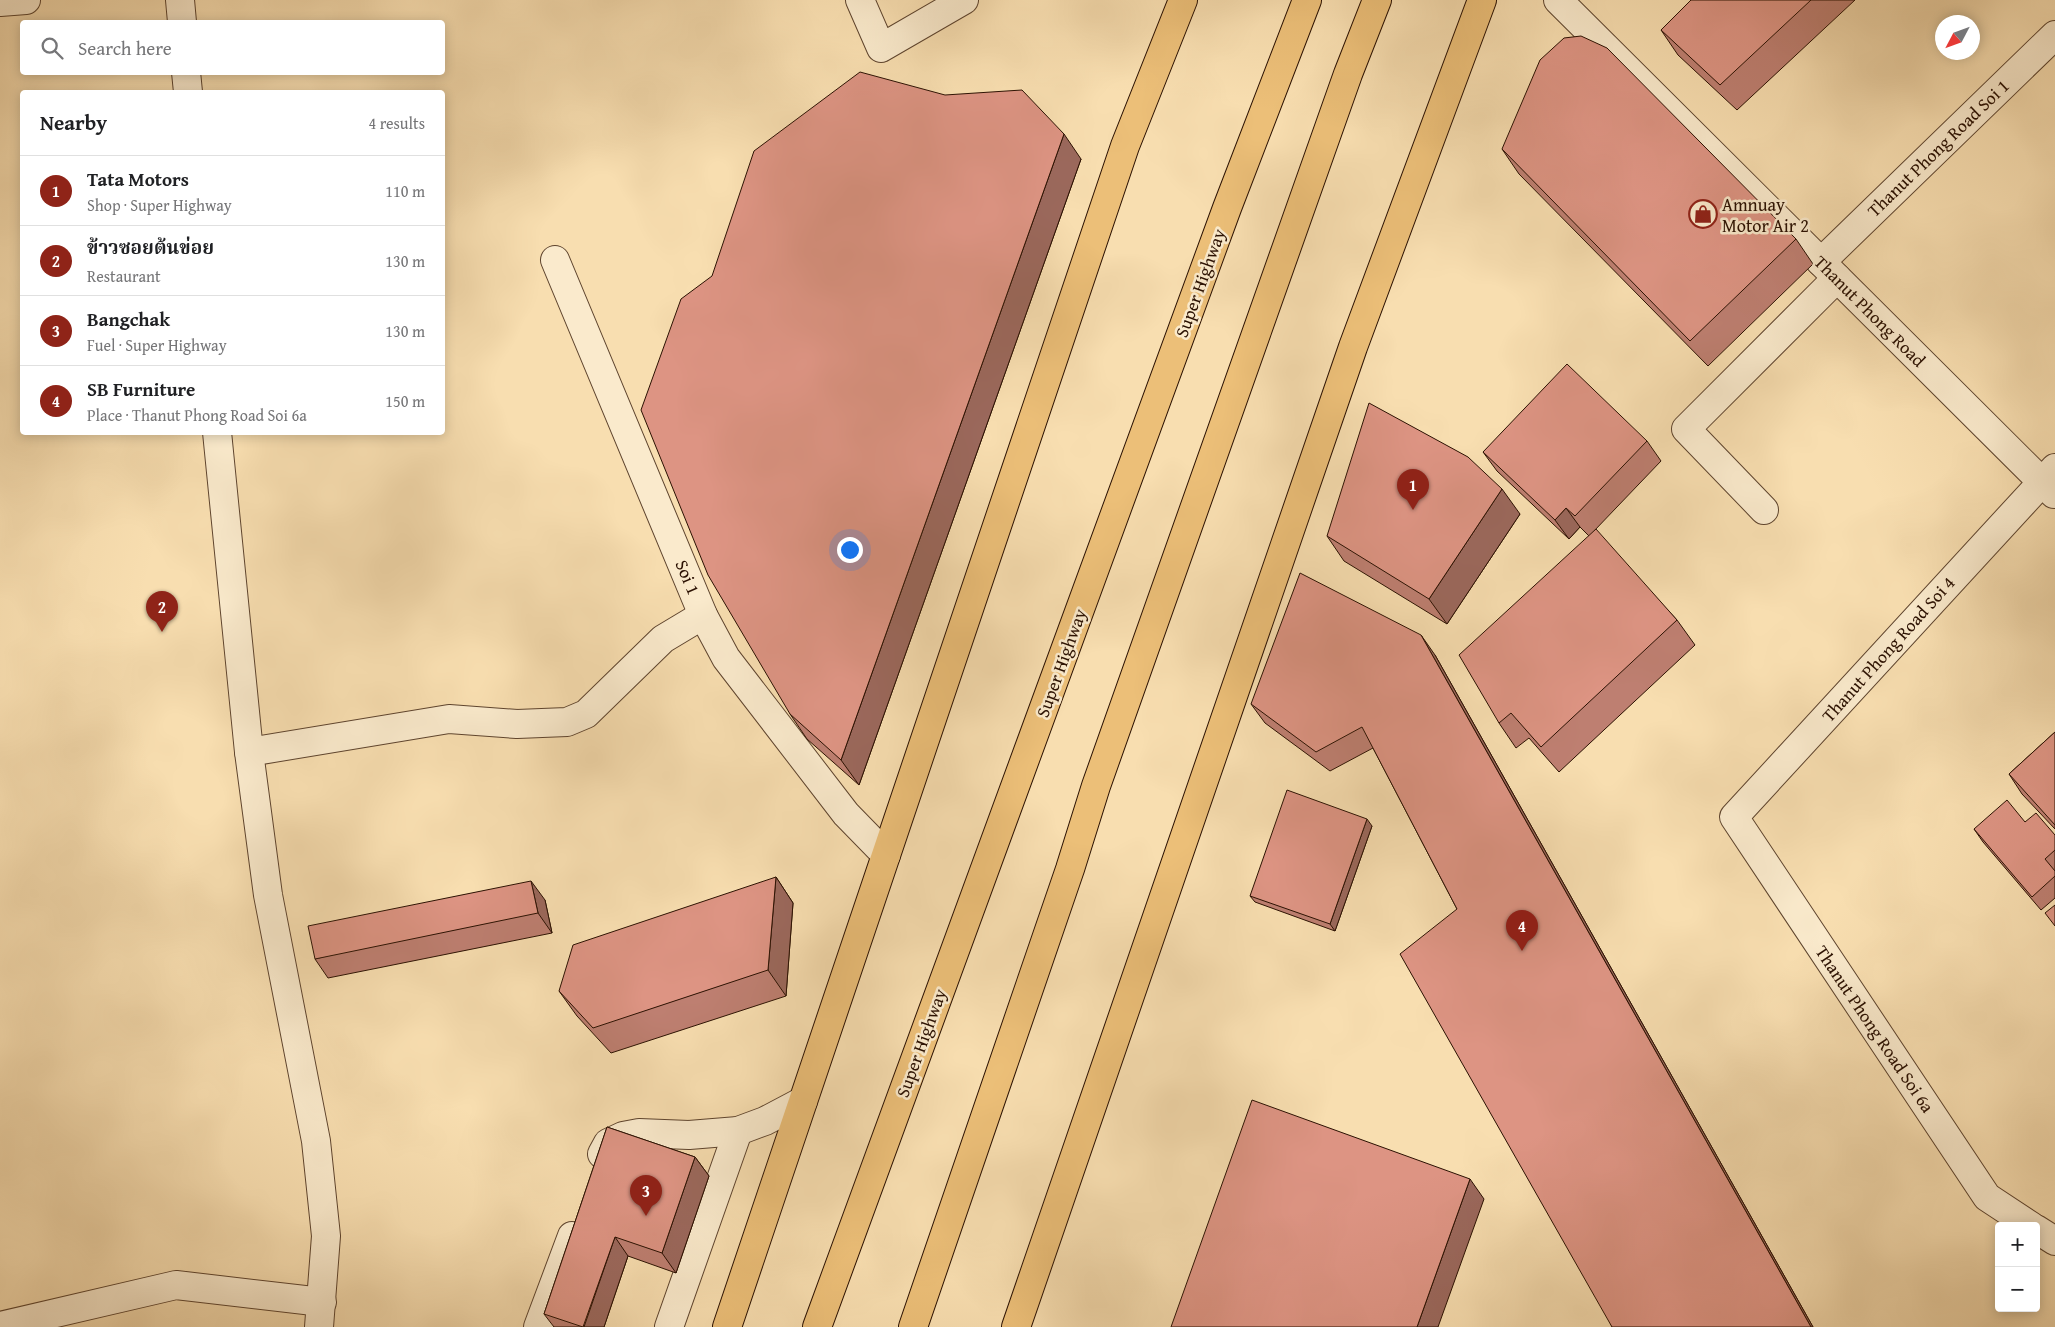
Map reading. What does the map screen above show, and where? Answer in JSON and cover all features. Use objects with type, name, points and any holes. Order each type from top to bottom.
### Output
[{"type":"main road","points":[[727,1327],[1125,146],[1183,0]]},
{"type":"main road","name":"Super Highway","points":[[817,1327],[1227,208],[1307,0]]},
{"type":"main road","points":[[913,1327],[1070,870],[1096,786],[1345,83],[1377,0]]},
{"type":"main road","points":[[1016,1327],[1353,347],[1482,0]]},
{"type":"street","points":[[0,2],[26,0]]},
{"type":"street","points":[[180,0],[182,20]]},
{"type":"street","points":[[860,0],[881,48],[964,0]]},
{"type":"street","name":"Thanut Phong Road","points":[[1558,0],[1829,270],[2050,482]]},
{"type":"street","name":"Thanut Phong Road Soi 1","points":[[1764,510],[1686,429],[1829,270],[2055,35]]},
{"type":"street","points":[[186,75],[188,90]]},
{"type":"street","name":"Soi 1","points":[[555,260],[704,615],[726,658],[846,814],[886,855]]},
{"type":"street","points":[[0,1326],[176,1285],[321,1315],[326,1236],[316,1142],[268,895],[249,752],[218,435]]},
{"type":"street","name":"Thanut Phong Road Soi 4","points":[[1734,817],[2050,482]]},
{"type":"street","points":[[249,752],[449,719],[517,724],[567,722],[586,714],[663,639],[704,615]]},
{"type":"street","name":"Thanut Phong Road Soi 6a","points":[[1734,817],[1987,1197],[2025,1222]]},
{"type":"street","points":[[592,1180],[608,1143],[623,1136],[639,1133],[689,1135],[738,1131],[764,1122],[803,1101]]},
{"type":"street","points":[[669,1327],[738,1131]]},
{"type":"street","points":[[538,1327],[579,1217]]},
{"type":"street","points":[[2040,1232],[2055,1241]]},
{"type":"building","points":[[1691,0],[1811,0],[1720,85],[1661,30]]},
{"type":"building","points":[[1581,36],[1607,48],[1796,239],[1690,341],[1502,149],[1540,60],[1564,38]]},
{"type":"building","points":[[860,72],[945,95],[1022,90],[1064,134],[841,760],[790,714],[708,575],[641,410],[681,299],[712,276],[754,151]]},
{"type":"building","points":[[1567,364],[1647,441],[1575,516],[1566,508],[1555,520],[1483,452]]},
{"type":"building","points":[[1369,403],[1468,457],[1502,489],[1429,599],[1327,536]]},
{"type":"building","points":[[1596,529],[1677,620],[1541,747],[1511,713],[1499,723],[1459,655]]},
{"type":"building","points":[[1300,573],[1421,635],[1811,1327],[1612,1327],[1400,954],[1457,909],[1362,727],[1316,752],[1251,704]]},
{"type":"building","points":[[2055,732],[2055,825],[2009,774]]},
{"type":"building","points":[[1287,790],[1367,819],[1330,924],[1250,896]]},
{"type":"building","points":[[2007,800],[2025,822],[2036,813],[2055,835],[2055,850],[2045,859],[2055,871],[2055,876],[2032,897],[1974,829]]},
{"type":"building","points":[[776,877],[768,970],[593,1028],[559,991],[573,945]]},
{"type":"building","points":[[531,881],[538,913],[315,959],[308,926]]},
{"type":"building","points":[[2055,905],[2055,926],[2045,913]]},
{"type":"building","points":[[1252,1100],[1470,1179],[1417,1327],[1171,1327]]},
{"type":"building","points":[[607,1127],[695,1157],[662,1253],[615,1237],[583,1327],[544,1314]]},
{"type":"place","name":"Amnuay Motor Air 2","points":[[1703,214]]},
{"type":"place","name":"Tata Motors","points":[[1413,510]]},
{"type":"place","name":"ข้าวซอยต้นข่อย","points":[[162,632]]},
{"type":"place","name":"SB Furniture","points":[[1522,951]]},
{"type":"place","name":"Bangchak","points":[[646,1216]]}]
